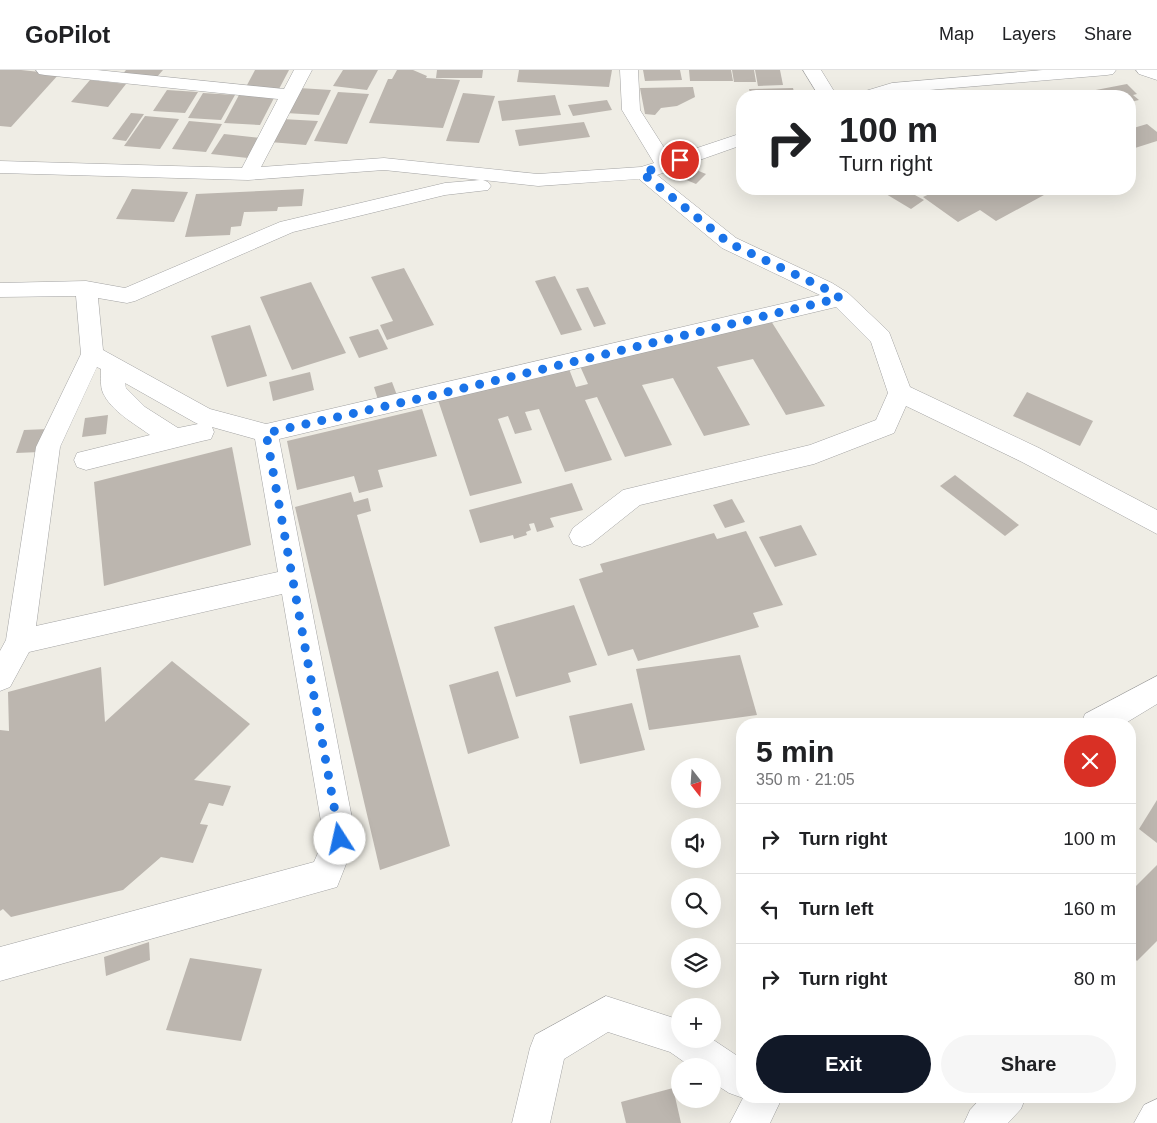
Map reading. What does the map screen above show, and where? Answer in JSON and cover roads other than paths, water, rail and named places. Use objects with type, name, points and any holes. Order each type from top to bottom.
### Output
[{"type":"street","points":[[45,70],[289,95]]},
{"type":"street","points":[[195,86],[208,70]]},
{"type":"street","points":[[248,174],[303,70]]},
{"type":"street","points":[[629,70],[632,110],[665,165]]},
{"type":"street","points":[[812,70],[824,90]]},
{"type":"street","points":[[886,90],[953,76],[1107,70]]},
{"type":"street","points":[[1145,70],[1157,76]]},
{"type":"street","points":[[0,290],[86,288],[127,296],[287,227],[445,189],[642,173],[736,141]]},
{"type":"street","points":[[0,167],[248,174],[384,164],[538,180]]},
{"type":"street","points":[[582,536],[632,497],[814,454],[885,426],[900,393],[881,338],[840,298],[824,288],[729,243],[642,173]]},
{"type":"street","points":[[86,288],[102,360],[114,391],[136,413],[175,439]]},
{"type":"street","points":[[102,360],[203,416],[266,433],[422,398],[840,298]]},
{"type":"street","points":[[0,678],[20,642],[48,447],[102,360]]},
{"type":"street","points":[[900,393],[965,421],[1061,469],[1157,523]]},
{"type":"street","points":[[86,460],[202,432]]},
{"type":"street","points":[[0,964],[325,875],[340,839],[266,433]]},
{"type":"street","points":[[20,642],[293,580]]},
{"type":"street","points":[[1106,718],[1157,689]]},
{"type":"street","points":[[531,1123],[548,1048],[606,1014],[671,1035]]},
{"type":"street","points":[[696,1048],[736,1076]]},
{"type":"street","points":[[749,1123],[761,1103]]},
{"type":"street","points":[[983,1123],[1002,1103]]},
{"type":"street","points":[[1153,1123],[1157,1118]]}]
